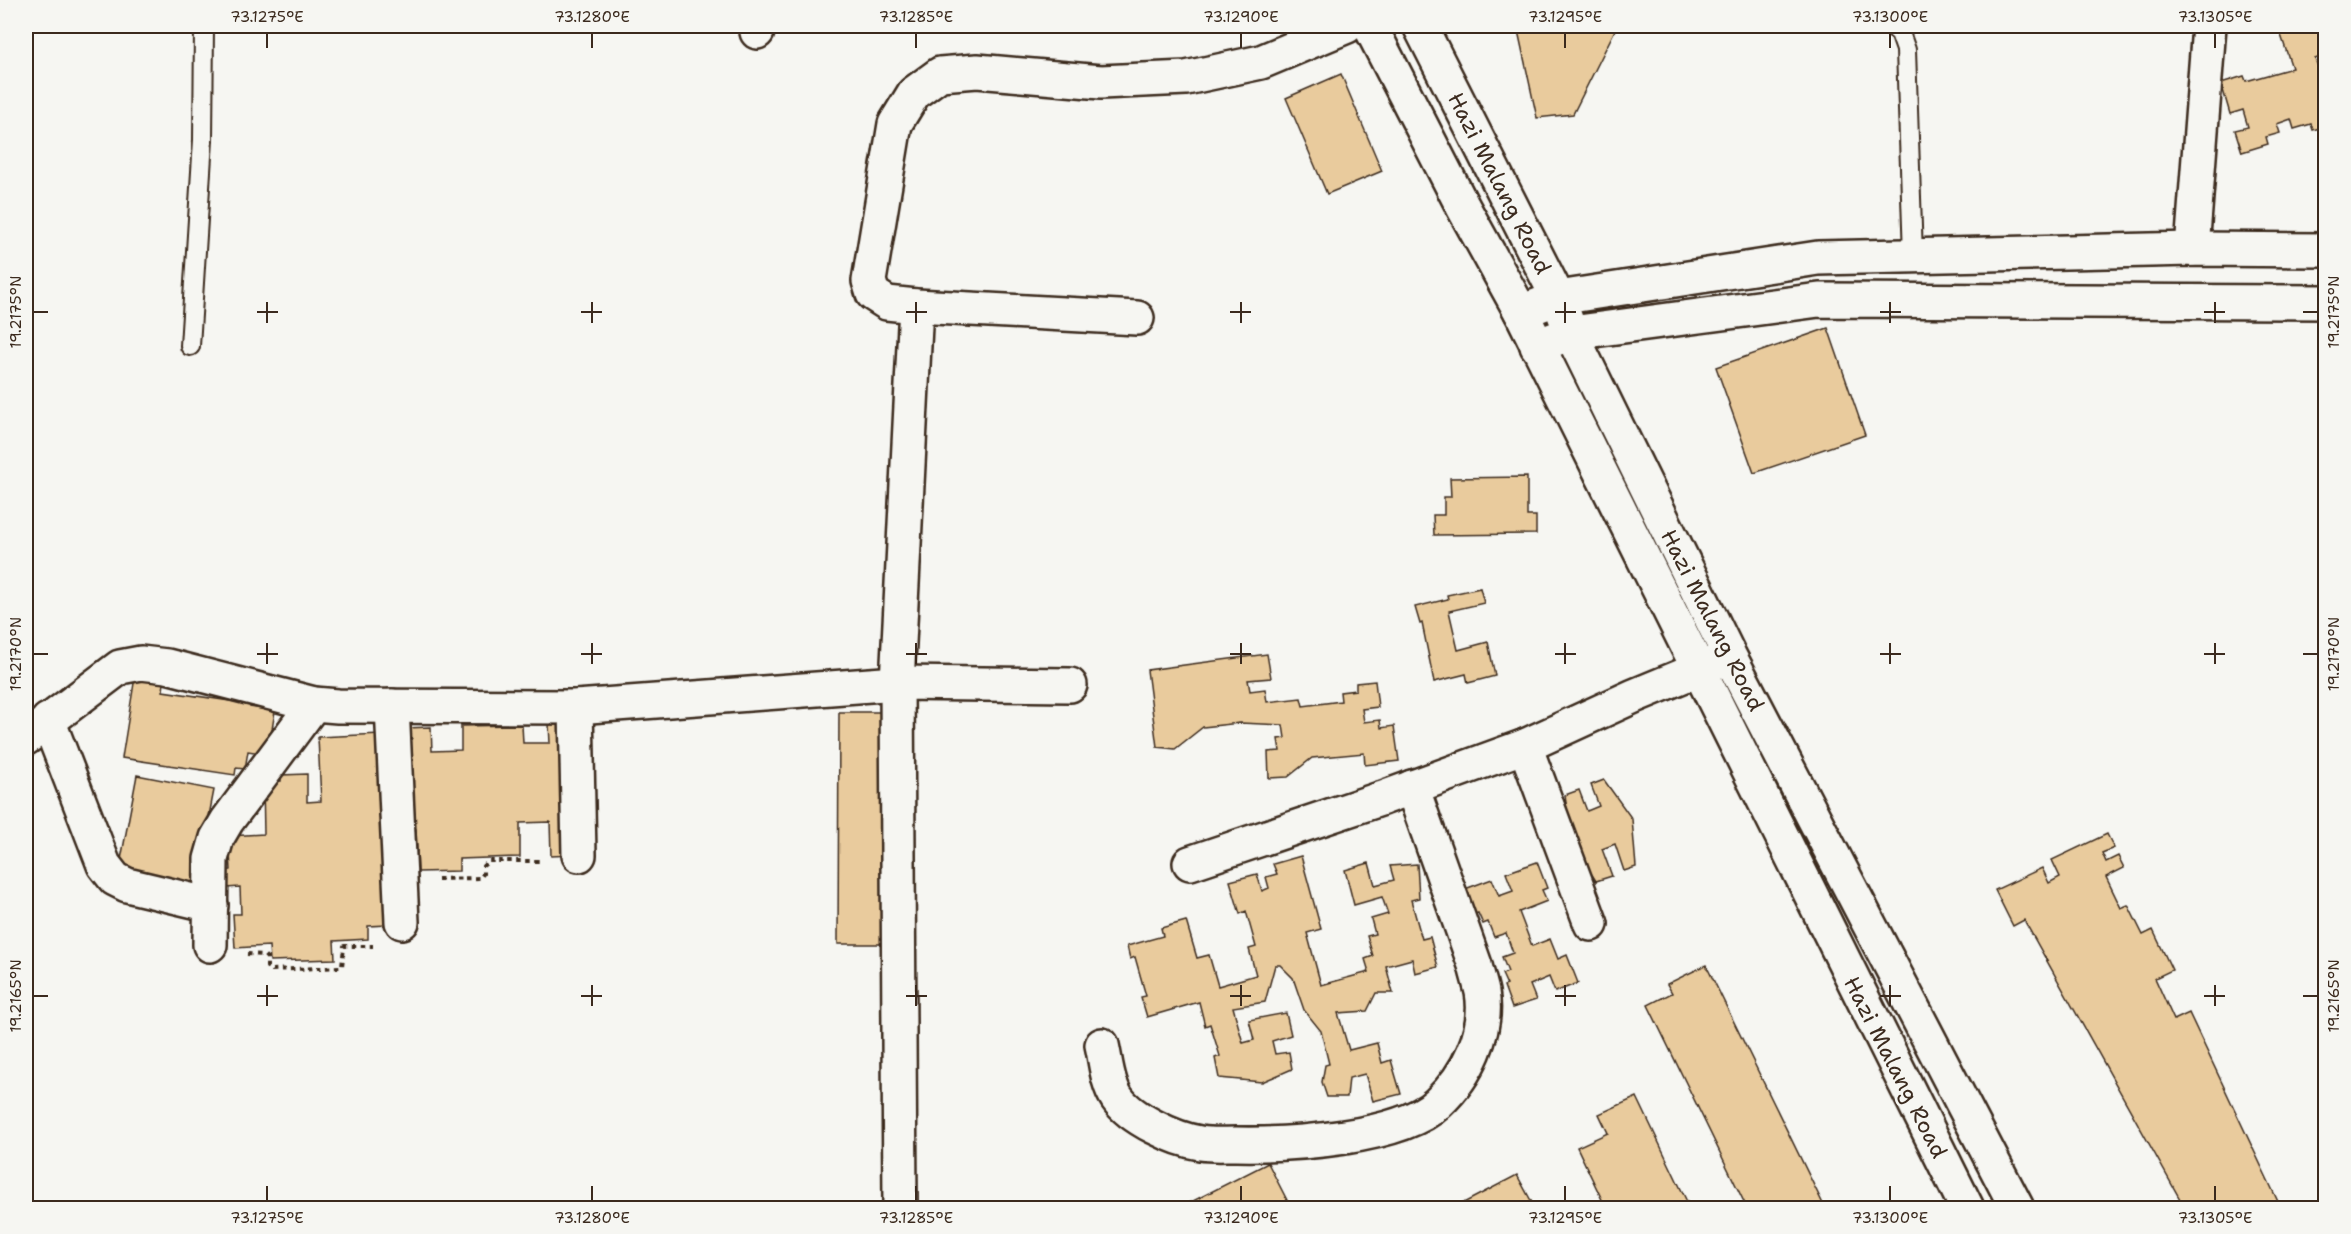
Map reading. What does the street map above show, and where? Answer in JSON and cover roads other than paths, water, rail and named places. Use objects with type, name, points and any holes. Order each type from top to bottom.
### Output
[{"type":"street","points":[[1137,318],[916,306],[887,303],[873,294],[870,281],[895,124],[914,93],[940,74],[977,71],[1101,82],[1186,78],[1261,62],[1347,26]]},
{"type":"street","name":"Hazi Malang Road","points":[[1370,26],[1463,207],[1521,312],[1967,1209]]},
{"type":"street","name":"Hazi Malang Road","points":[[1420,26],[1558,298],[1571,333],[1730,657],[2017,1209]]},
{"type":"street","points":[[2192,249],[2210,26]]},
{"type":"street","points":[[1521,312],[1558,298],[1818,258],[2192,249],[2325,250]]},
{"type":"street","points":[[1537,346],[1571,333],[1819,300],[2325,302]]},
{"type":"street","points":[[900,1209],[897,682],[916,306]]},
{"type":"street","points":[[1190,863],[1525,746],[1634,696],[1730,657]]},
{"type":"street","points":[[211,905],[127,885],[115,879],[104,865],[37,729],[120,667],[141,663],[167,666],[314,704],[392,706],[576,707],[897,682],[1070,685]]},
{"type":"street","points":[[210,945],[211,859],[217,838],[227,820],[314,704]]},
{"type":"street","points":[[392,706],[402,922]]},
{"type":"street","points":[[576,707],[579,855]]},
{"type":"street","points":[[1525,746],[1591,924]]},
{"type":"street","points":[[1102,1045],[1111,1084],[1118,1099],[1158,1130],[1199,1143],[1282,1144],[1347,1136],[1410,1121],[1438,1104],[1462,1075],[1476,1045],[1482,1019],[1482,993],[1475,965],[1412,787]]},
{"type":"lane","points":[[190,346],[203,140],[204,26]]},
{"type":"lane","points":[[1892,26],[1900,33],[1906,50],[1913,256]]}]
